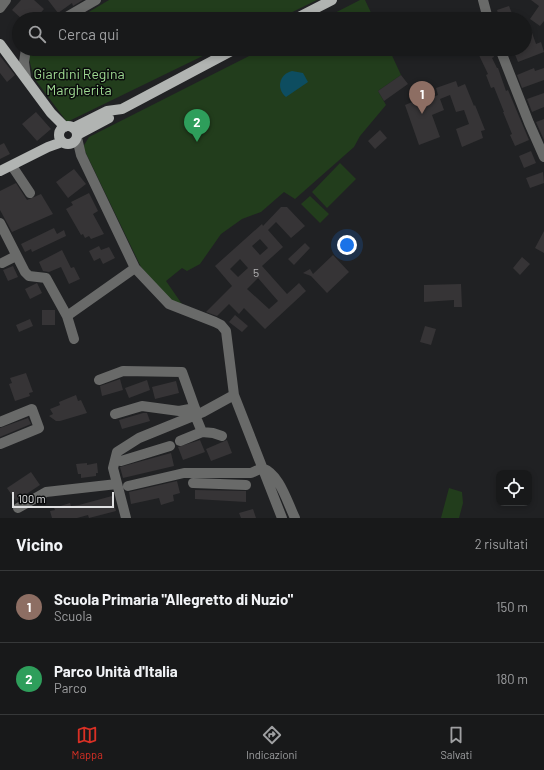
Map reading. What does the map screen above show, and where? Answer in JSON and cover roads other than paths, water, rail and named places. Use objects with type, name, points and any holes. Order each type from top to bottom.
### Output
[{"type":"main road","points":[[309,12],[332,0]]},
{"type":"main road","points":[[0,44],[68,135]]},
{"type":"main road","points":[[0,172],[68,135],[114,115],[120,110],[222,56]]},
{"type":"street","points":[[0,8],[6,0]]},
{"type":"street","points":[[483,0],[486,12]]},
{"type":"street","points":[[74,12],[92,1]]},
{"type":"street","points":[[8,53],[12,54]]},
{"type":"street","points":[[25,56],[24,62],[26,77]]},
{"type":"street","points":[[503,56],[544,157]]},
{"type":"street","points":[[68,135],[81,155],[98,187],[135,268],[169,304],[221,325],[226,331],[234,395],[282,518]]},
{"type":"street","points":[[12,166],[30,193]]},
{"type":"street","points":[[0,225],[25,272],[29,276],[46,278],[67,316],[74,339]]},
{"type":"street","points":[[2,264],[16,256]]},
{"type":"street","points":[[67,316],[135,268]]},
{"type":"street","points":[[99,380],[123,371],[182,372],[202,432]]},
{"type":"street","points":[[126,518],[113,468],[117,452],[142,437],[234,395]]},
{"type":"street","points":[[115,414],[142,406],[196,412]]},
{"type":"street","points":[[0,422],[32,409],[39,428],[0,444]]},
{"type":"street","points":[[180,441],[202,432],[222,436]]},
{"type":"street","points":[[142,437],[147,453]]},
{"type":"street","points":[[121,461],[170,446]]},
{"type":"street","points":[[128,486],[184,473],[251,472],[262,468],[268,470],[276,477],[295,518]]},
{"type":"street","points":[[208,483],[209,473]]},
{"type":"street","points":[[193,483],[246,485]]},
{"type":"street","points":[[18,508],[46,492],[117,484]]},
{"type":"water","points":[[292,71],[303,73],[308,82],[286,97],[281,90],[280,82],[284,75]]},
{"type":"place","name":"Scuola Primaria \"Allegretto di Nuzio\"","points":[[422,114]]},
{"type":"place","name":"Parco Unità d'Italia","points":[[197,142]]},
{"type":"park label","name":"Giardini Regina Margherita","points":[[79,82]]}]
